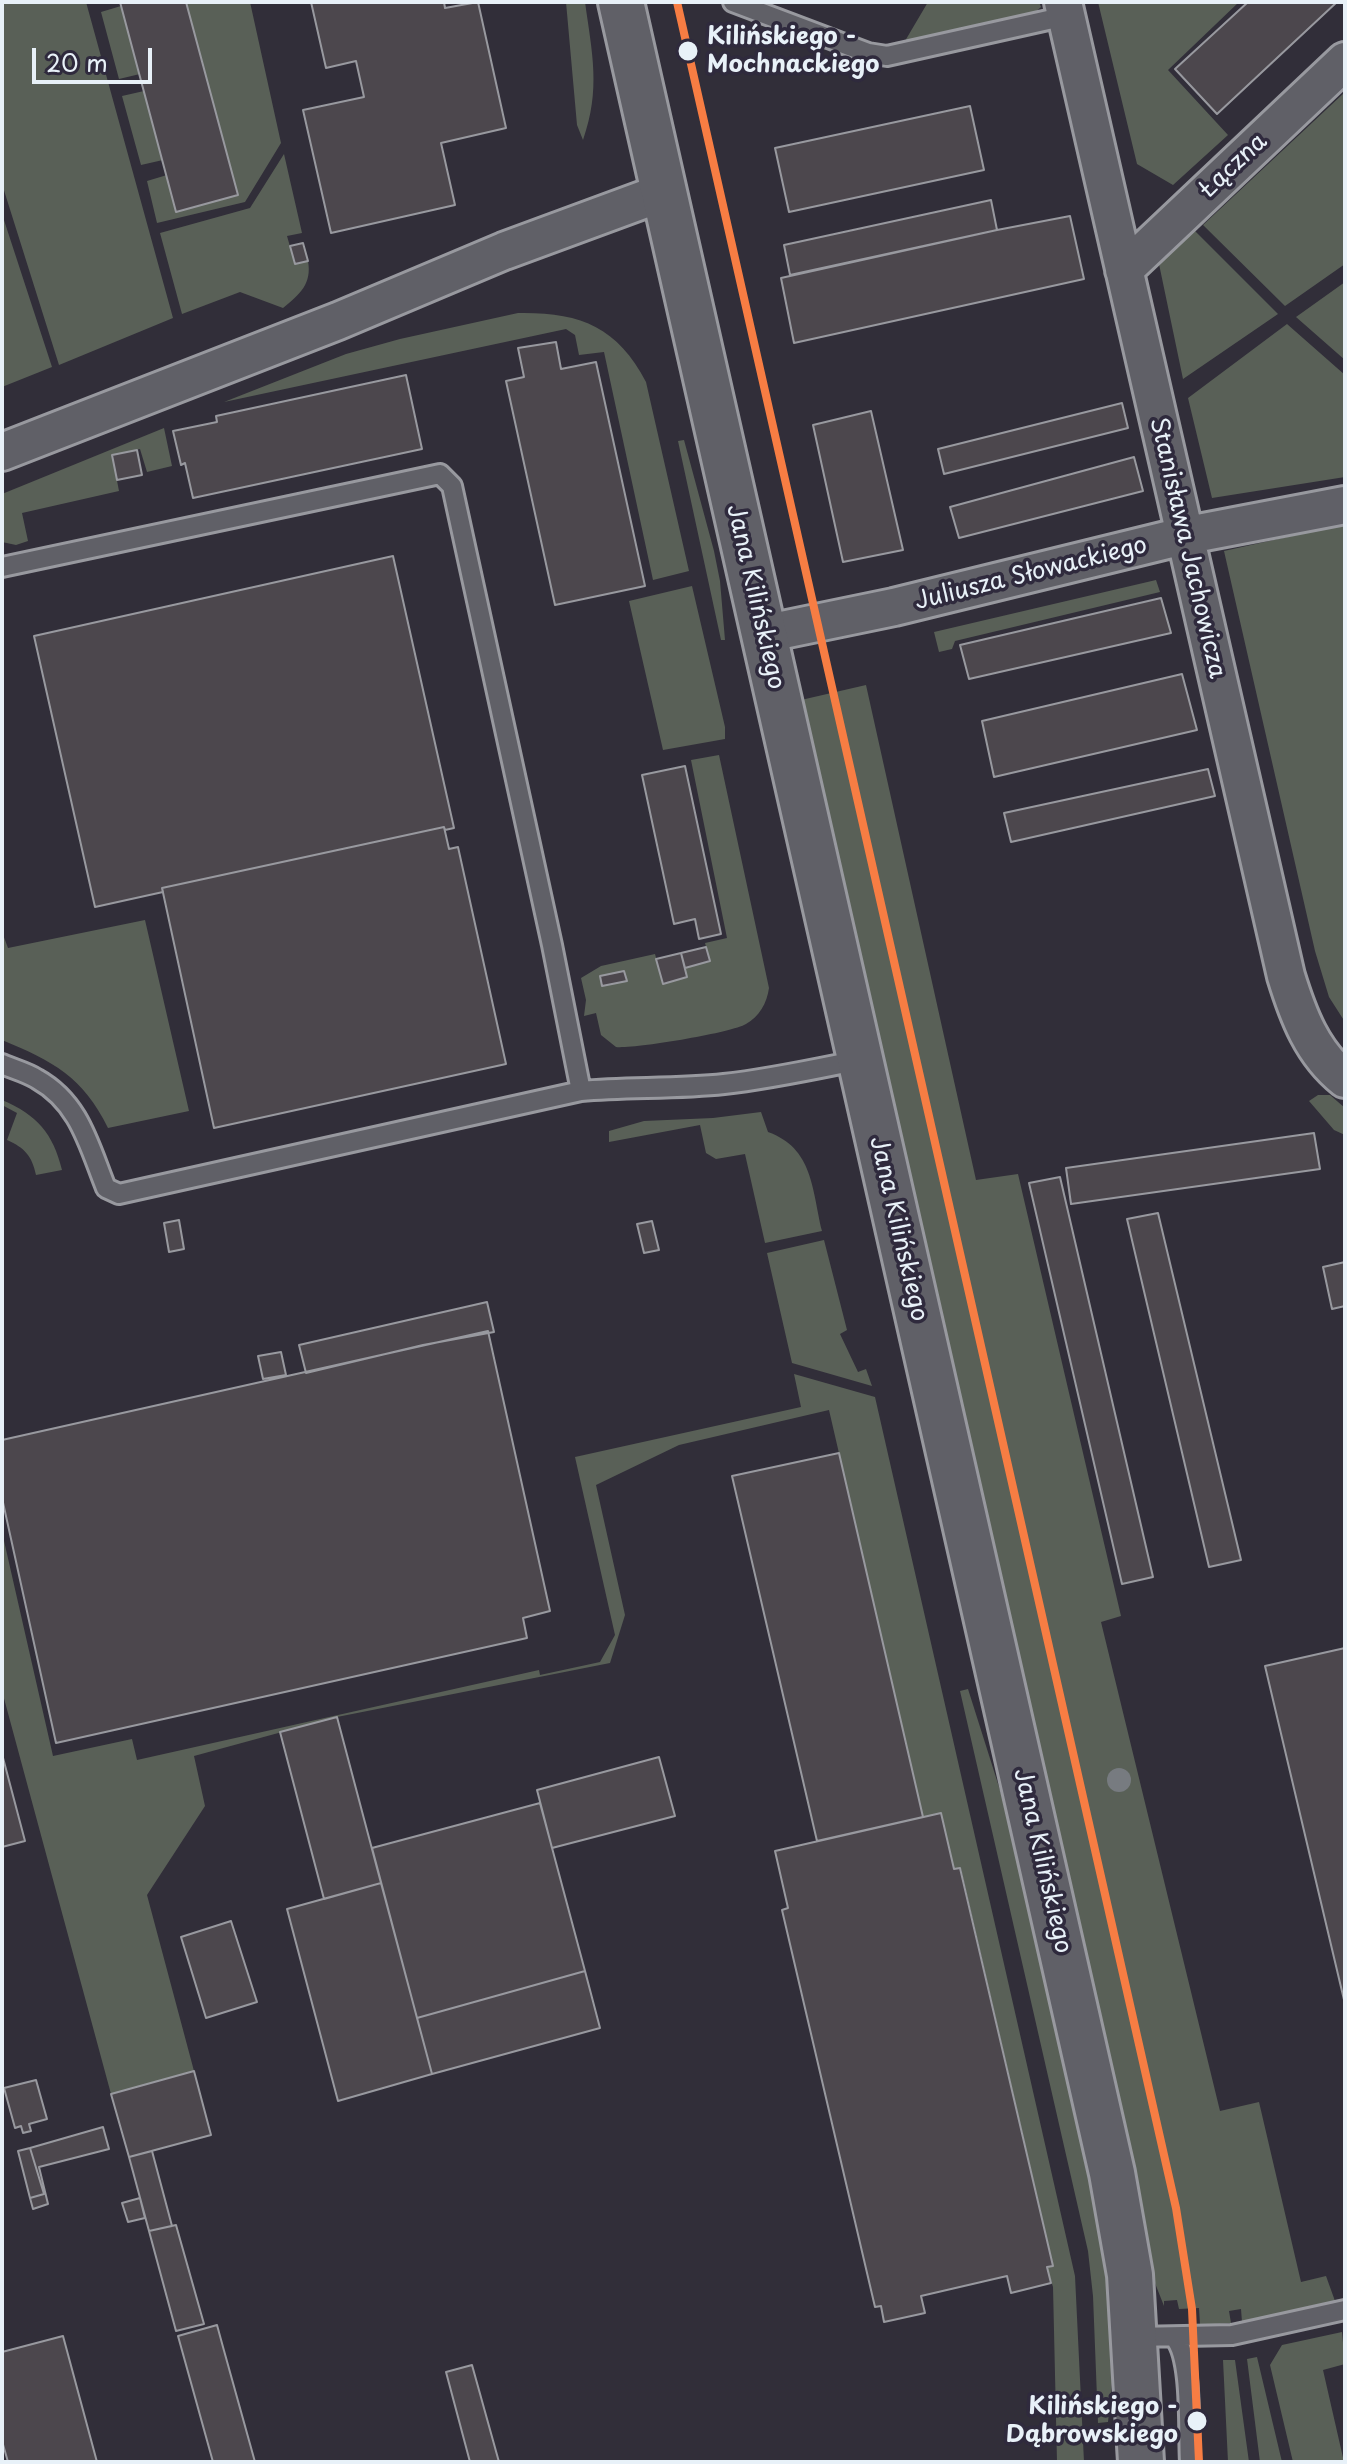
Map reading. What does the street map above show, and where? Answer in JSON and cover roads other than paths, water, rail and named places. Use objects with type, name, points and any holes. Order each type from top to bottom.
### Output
[{"type":"street","name":"Jana Kilińskiego","points":[[621,2],[1112,2173],[1126,2251],[1154,2337],[1141,2462]]},
{"type":"street","name":"Stanisława Jachowicza","points":[[1064,9],[1286,976],[1298,1014],[1315,1046],[1345,1079]]},
{"type":"street","name":"Łączna","points":[[1124,270],[1345,61]]},
{"type":"street","points":[[2,452],[338,321],[504,251],[664,192]]},
{"type":"street","name":"Juliusza Słowackiego","points":[[763,634],[894,607],[1183,536],[1345,505]]},
{"type":"lane","points":[[733,2],[868,53],[887,56],[1064,9]]},
{"type":"lane","points":[[2,567],[440,474],[449,479],[549,930],[581,1091]]},
{"type":"lane","points":[[2,1064],[37,1079],[62,1097],[79,1119],[106,1188],[119,1194],[581,1091],[775,1078],[860,1060]]},
{"type":"lane","points":[[1154,2337],[1232,2335],[1345,2310]]},
{"type":"lane","points":[[1154,2337],[1180,2344],[1185,2361],[1190,2462]]},
{"type":"place","name":"Kilińskiego - Mochnackiego","points":[[688,51]]},
{"type":"place","name":"Kilińskiego - Dąbrowskiego","points":[[1197,2421]]}]
